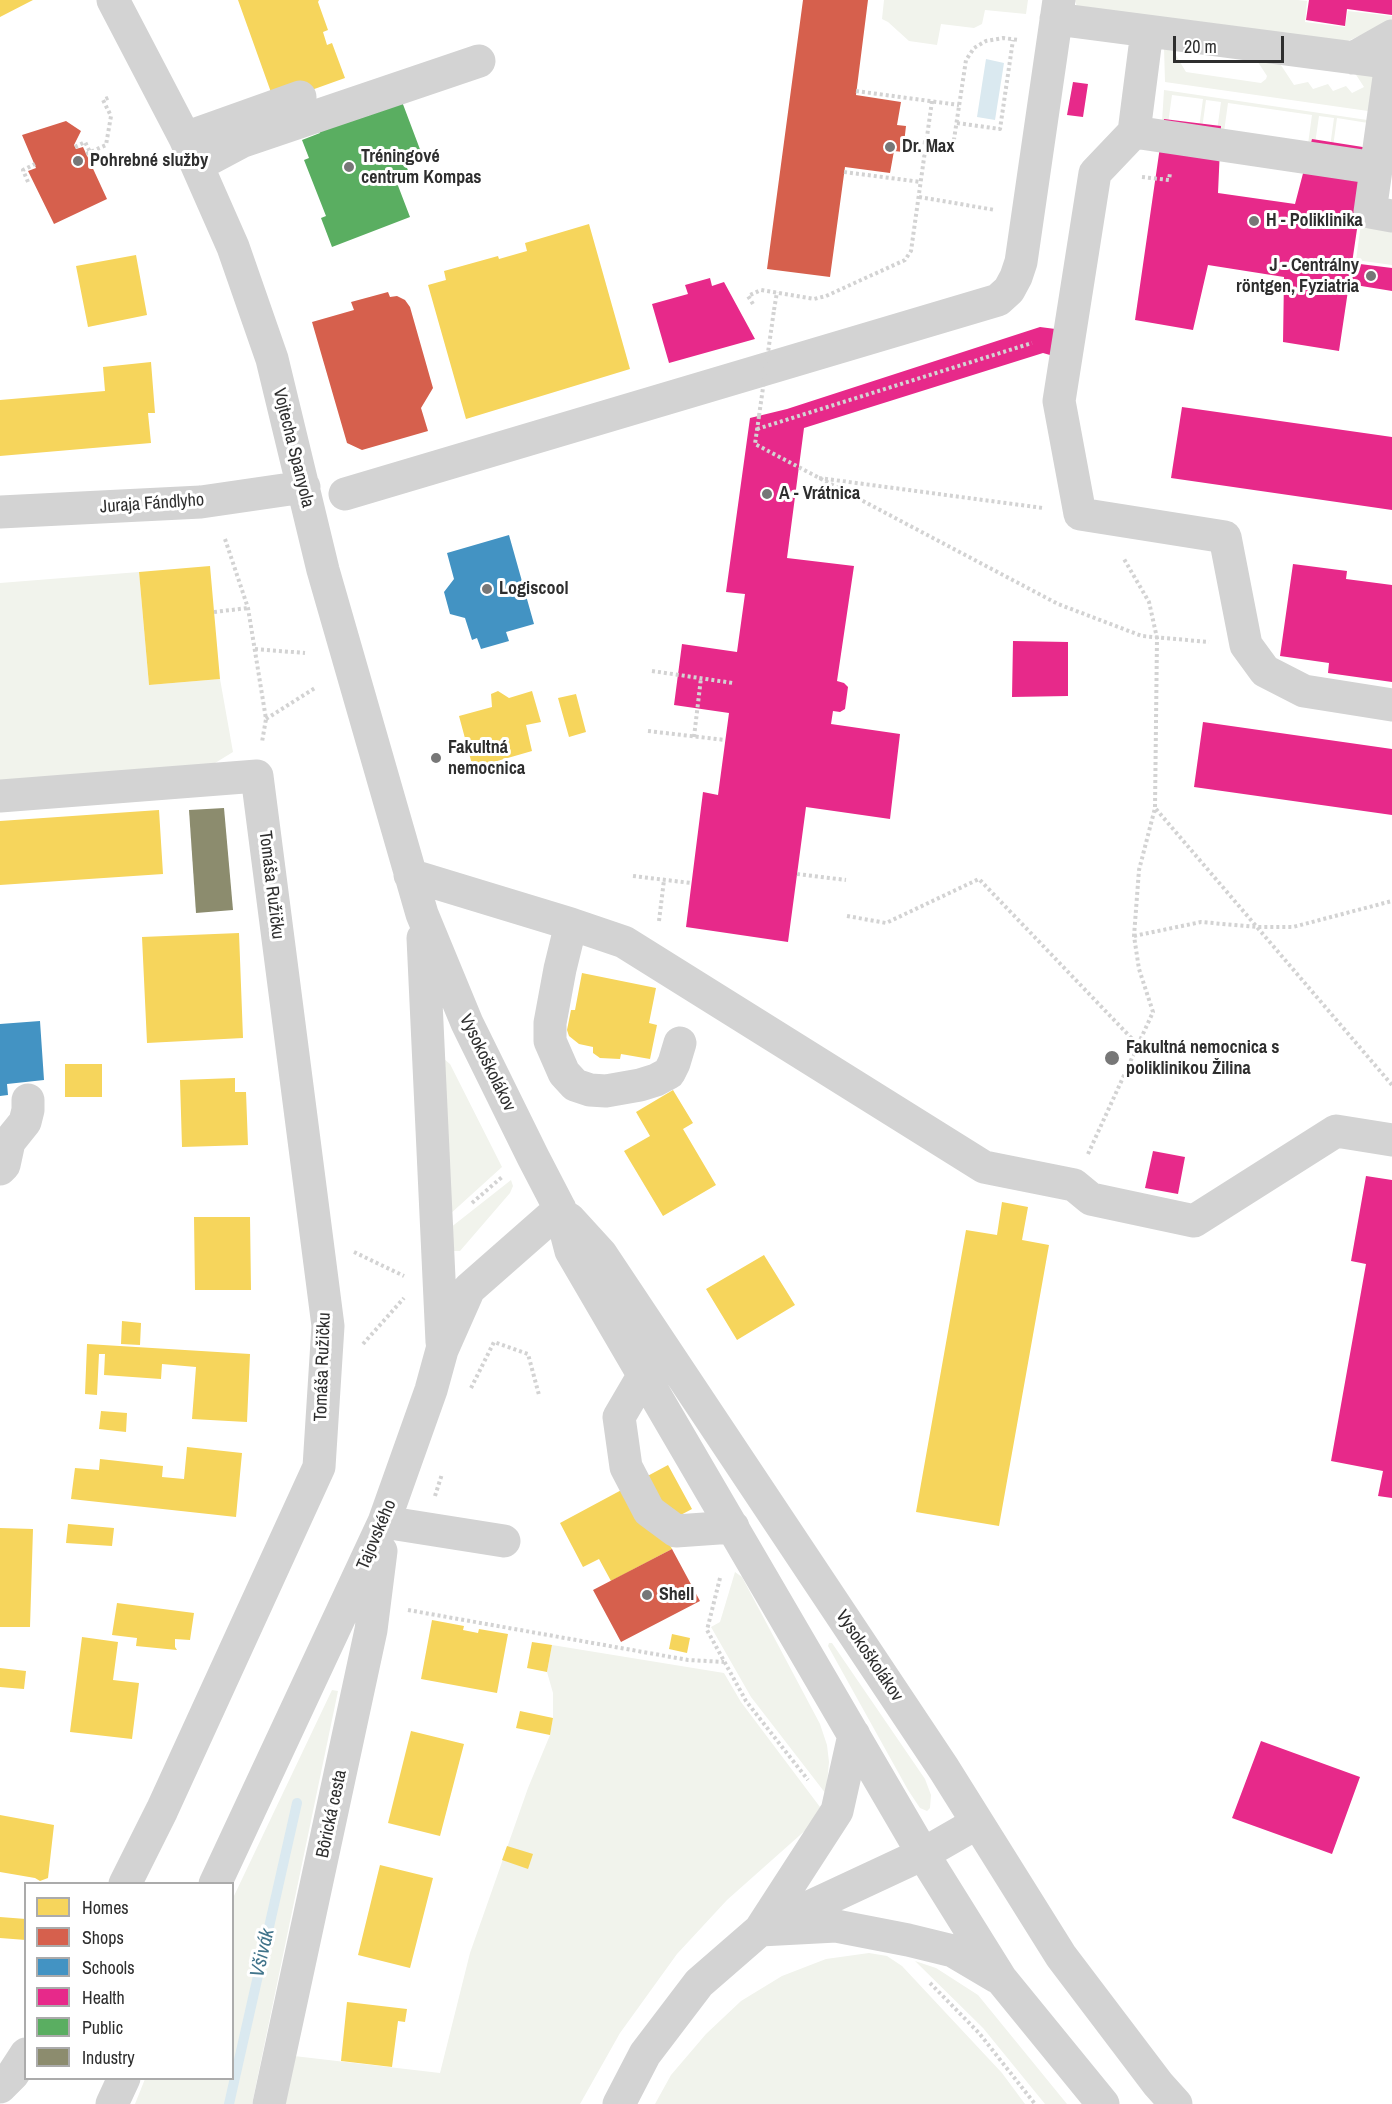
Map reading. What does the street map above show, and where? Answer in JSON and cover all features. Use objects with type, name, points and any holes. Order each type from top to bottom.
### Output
[{"type":"street","name":"Vojtecha Spanyola","points":[[113,0],[191,152],[233,247],[272,359],[323,570],[422,914]]},
{"type":"street","points":[[345,494],[998,300],[1009,290],[1021,262],[1058,10],[1147,31],[1392,63],[1370,213],[1392,216]]},
{"type":"street","points":[[1147,31],[1134,132],[1095,173],[1059,401],[1080,514],[1225,537],[1246,645],[1265,671],[1304,691],[1392,705]]},
{"type":"street","points":[[1353,58],[1392,36]]},
{"type":"street","points":[[191,152],[243,141],[479,61]]},
{"type":"street","points":[[191,152],[300,97]]},
{"type":"street","points":[[1134,132],[1376,168]]},
{"type":"street","name":"Juraja Fándlyho","points":[[0,512],[201,502],[304,487]]},
{"type":"street","points":[[0,796],[257,776]]},
{"type":"street","name":"Tomáša Ružičku","points":[[125,1882],[162,1810],[319,1467],[328,1326],[257,776]]},
{"type":"street","points":[[410,875],[624,942],[984,1167],[1074,1185],[1091,1199],[1194,1221],[1336,1131],[1392,1140]]},
{"type":"street","points":[[422,914],[442,1350]]},
{"type":"street","name":"Vysokoškolákov","points":[[422,914],[467,1023],[560,1209],[572,1251],[643,1376],[923,1854],[1001,1979],[1103,2104]]},
{"type":"street","points":[[572,924],[560,969],[550,1023],[550,1041],[564,1073],[575,1085],[590,1090],[606,1091],[640,1085],[669,1073],[680,1043]]},
{"type":"street","points":[[3,1150],[25,1122],[28,1100]]},
{"type":"street","name":"Vysokoškolákov","points":[[560,1209],[601,1254],[944,1769],[1061,1956],[1158,2084],[1176,2104]]},
{"type":"street","name":"Tajovského","points":[[216,1882],[384,1522],[431,1390],[442,1350],[469,1289],[560,1209]]},
{"type":"street","points":[[643,1376],[619,1418],[626,1467],[649,1511],[676,1532],[733,1527]]},
{"type":"street","points":[[384,1522],[504,1541]]},
{"type":"street","name":"Bôrická cesta","points":[[268,2104],[371,1630],[384,1522]]},
{"type":"street","points":[[760,1930],[837,1811],[854,1735]]},
{"type":"street","points":[[619,2104],[645,2054],[699,1983],[760,1930],[923,1854],[977,1823]]},
{"type":"street","points":[[760,1930],[836,1926],[908,1940],[953,1952],[1001,1979]]},
{"type":"street","points":[[0,2087],[24,2058]]},
{"type":"street","points":[[112,2104],[124,2080]]},
{"type":"path","points":[[905,140],[953,146],[966,60],[974,48],[986,41],[1003,38],[1021,40]]},
{"type":"path","points":[[957,123],[1000,129],[1013,40]]},
{"type":"path","points":[[856,91],[959,105]]},
{"type":"path","points":[[75,147],[85,142],[88,153],[106,145],[111,116],[103,100],[110,97]]},
{"type":"path","points":[[753,304],[748,296],[761,290],[814,299],[825,296],[905,260],[911,251],[932,101]]},
{"type":"path","points":[[28,182],[23,170],[34,164]]},
{"type":"path","points":[[844,172],[921,182]]},
{"type":"path","points":[[1137,176],[1169,180],[1170,172]]},
{"type":"path","points":[[919,197],[996,210]]},
{"type":"path","points":[[777,292],[755,444],[1058,604],[1142,636],[1246,645]]},
{"type":"path","points":[[757,429],[1041,340],[1068,344]]},
{"type":"path","points":[[819,478],[1007,503]]},
{"type":"path","points":[[225,539],[248,608],[266,719],[257,776]]},
{"type":"path","points":[[1074,1185],[1154,1012],[1139,969],[1134,936],[1139,870],[1155,808],[1157,638],[1149,602],[1127,562],[1119,554]]},
{"type":"path","points":[[214,612],[248,608]]},
{"type":"path","points":[[255,649],[305,653]]},
{"type":"path","points":[[652,671],[733,683]]},
{"type":"path","points":[[694,737],[701,678]]},
{"type":"path","points":[[266,719],[315,688]]},
{"type":"path","points":[[648,731],[725,740]]},
{"type":"path","points":[[1155,808],[1392,1086]]},
{"type":"path","points":[[797,874],[846,880]]},
{"type":"path","points":[[633,876],[691,883]]},
{"type":"path","points":[[847,916],[886,923],[978,879],[1138,1045]]},
{"type":"path","points":[[1134,936],[1200,922],[1257,927],[1293,927],[1392,901]]},
{"type":"path","points":[[465,1209],[507,1172]]},
{"type":"path","points":[[316,1233],[407,1278]]},
{"type":"path","points":[[324,1386],[410,1292]]},
{"type":"path","points":[[494,1342],[528,1354],[539,1395]]},
{"type":"path","points":[[407,1610],[688,1660],[724,1662]]},
{"type":"path","points":[[707,1630],[746,1701],[809,1782]]},
{"type":"path","points":[[929,1982],[978,2033],[1035,2104]]},
{"type":"shaded area","points":[[884,0],[1028,0],[1026,14],[985,10],[982,24],[974,28],[941,24],[937,45],[909,41],[882,19]]},
{"type":"shaded area","points":[[1075,0],[1298,0],[1307,1],[1305,22],[1345,27],[1348,11],[1392,16],[1392,21],[1337,46],[1077,7]]},
{"type":"shaded area","points":[[1168,42],[1186,72],[1261,83],[1267,76],[1252,53],[1275,56],[1294,85],[1308,82],[1313,89],[1328,84],[1333,91],[1346,86],[1352,93],[1364,87],[1351,67],[1373,72],[1375,112],[1165,82],[1164,47]]},
{"type":"shaded area","points":[[986,59],[1004,63],[995,120],[977,117]]},
{"type":"shaded area","points":[[1164,90],[1374,121],[1368,123],[1337,118],[1333,147],[1330,147],[1334,118],[1319,116],[1315,144],[1308,144],[1312,115],[1228,103],[1224,132],[1217,131],[1221,102],[1206,100],[1202,129],[1199,128],[1203,99],[1172,95],[1168,124],[1162,122]]},
{"type":"shaded area","points":[[1361,224],[1392,230],[1392,265],[1356,260]]},
{"type":"shaded area","points":[[139,572],[149,685],[220,679],[233,752],[202,771],[0,785],[0,583]]},
{"type":"shaded area","points":[[444,1059],[450,1064],[502,1167],[449,1215]]},
{"type":"shaded area","points":[[511,1180],[513,1186],[510,1193],[460,1251],[453,1251],[450,1228]]},
{"type":"shaded area","points":[[735,1572],[742,1577],[820,1724],[827,1745],[829,1762],[826,1794],[751,1697],[711,1627],[720,1622]]},
{"type":"shaded area","points":[[832,1643],[925,1779],[931,1795],[930,1808],[927,1811],[920,1808],[908,1790],[828,1646]]},
{"type":"shaded area","points":[[552,1645],[724,1673],[741,1702],[820,1807],[808,1828],[727,1900],[677,1954],[620,2033],[580,2104],[285,2104],[294,2056],[440,2073],[470,1953],[528,1788],[550,1735],[553,1693],[547,1672]]},
{"type":"shaded area","points":[[332,1690],[338,1691],[252,2104],[135,2104],[145,2080],[234,2080],[234,1896]]},
{"type":"shaded area","points":[[869,1953],[887,1956],[902,1966],[1002,2073],[1025,2104],[655,2104],[671,2075],[706,2034],[741,2001],[782,1976],[826,1959]]},
{"type":"shaded area","points":[[915,1961],[936,1968],[978,1995],[1067,2104],[1045,2104],[983,2028]]},
{"type":"building: Homes","points":[[0,0],[33,0],[0,17]]},
{"type":"building: Homes","points":[[238,0],[319,0],[328,30],[323,32],[327,45],[332,43],[345,78],[306,92],[272,95]]},
{"type":"building: Homes","points":[[589,224],[630,369],[466,419],[428,285],[446,280],[444,271],[498,256],[499,259],[527,251],[525,243]]},
{"type":"building: Homes","points":[[136,255],[147,315],[88,327],[76,266]]},
{"type":"building: Homes","points":[[151,362],[155,413],[148,413],[151,443],[0,456],[0,400],[105,391],[103,367]]},
{"type":"building: Homes","points":[[210,566],[220,679],[149,685],[139,572]]},
{"type":"building: Homes","points":[[498,691],[509,698],[532,691],[541,722],[526,725],[532,751],[473,768],[459,716],[492,707],[491,694]]},
{"type":"building: Homes","points":[[576,694],[586,732],[569,737],[558,698]]},
{"type":"building: Homes","points":[[159,810],[163,874],[0,885],[0,821]]},
{"type":"building: Homes","points":[[239,933],[243,1038],[147,1043],[142,937]]},
{"type":"building: Homes","points":[[582,973],[656,988],[649,1023],[657,1025],[650,1059],[621,1054],[620,1059],[600,1058],[593,1053],[593,1047],[579,1044],[569,1036],[567,1030],[571,1010],[575,1010]]},
{"type":"building: Homes","points":[[65,1064],[102,1064],[102,1097],[65,1097]]},
{"type":"building: Homes","points":[[235,1078],[235,1092],[246,1092],[248,1145],[182,1147],[180,1080]]},
{"type":"building: Homes","points":[[673,1090],[693,1123],[683,1129],[716,1185],[663,1216],[624,1151],[650,1136],[636,1112]]},
{"type":"building: Homes","points":[[1002,1202],[1028,1207],[1022,1240],[1049,1245],[999,1526],[916,1512],[966,1230],[997,1235]]},
{"type":"building: Homes","points":[[194,1217],[250,1217],[251,1290],[195,1290]]},
{"type":"building: Homes","points":[[764,1255],[795,1305],[737,1340],[706,1289]]},
{"type":"building: Homes","points":[[122,1321],[141,1323],[140,1345],[121,1344]]},
{"type":"building: Homes","points":[[87,1344],[250,1354],[247,1422],[192,1419],[196,1367],[162,1364],[161,1379],[104,1375],[105,1354],[99,1354],[97,1395],[85,1394]]},
{"type":"building: Homes","points":[[101,1411],[127,1413],[126,1432],[99,1429]]},
{"type":"building: Homes","points":[[187,1447],[242,1453],[236,1517],[71,1499],[75,1468],[99,1470],[100,1459],[163,1466],[162,1477],[184,1479]]},
{"type":"building: Homes","points":[[668,1465],[692,1509],[660,1526],[672,1549],[611,1581],[599,1559],[583,1567],[560,1523]]},
{"type":"building: Homes","points":[[68,1524],[114,1528],[112,1546],[66,1543]]},
{"type":"building: Homes","points":[[0,1528],[33,1529],[30,1627],[0,1627]]},
{"type":"building: Homes","points":[[117,1603],[194,1613],[190,1640],[175,1639],[177,1650],[136,1646],[137,1638],[112,1635]]},
{"type":"building: Homes","points":[[432,1620],[464,1626],[463,1630],[478,1633],[479,1629],[508,1634],[497,1693],[421,1679]]},
{"type":"building: Homes","points":[[672,1634],[690,1638],[687,1653],[669,1649]]},
{"type":"building: Homes","points":[[82,1637],[118,1642],[113,1680],[139,1683],[132,1739],[70,1732]]},
{"type":"building: Homes","points":[[532,1642],[552,1645],[547,1672],[527,1668]]},
{"type":"building: Homes","points":[[0,1668],[26,1671],[24,1689],[0,1687]]},
{"type":"building: Homes","points":[[520,1711],[553,1718],[550,1735],[516,1728]]},
{"type":"building: Homes","points":[[411,1731],[464,1744],[440,1836],[388,1823]]},
{"type":"building: Homes","points":[[0,1815],[54,1825],[48,1878],[40,1881],[35,1878],[0,1872]]},
{"type":"building: Homes","points":[[507,1846],[533,1854],[528,1869],[502,1860]]},
{"type":"building: Homes","points":[[380,1865],[433,1878],[410,1968],[358,1955]]},
{"type":"building: Homes","points":[[0,1917],[24,1919],[24,1940],[0,1938]]},
{"type":"building: Homes","points":[[347,2002],[407,2009],[405,2022],[398,2021],[392,2067],[341,2061]]},
{"type":"building: Shops","points":[[803,0],[868,0],[856,95],[901,102],[897,125],[906,126],[903,152],[894,151],[890,173],[845,167],[830,277],[767,269]]},
{"type":"building: Shops","points":[[66,121],[81,131],[74,145],[76,149],[83,147],[107,199],[54,224],[28,171],[36,168],[22,135]]},
{"type":"building: Shops","points":[[388,292],[390,297],[397,296],[405,300],[410,307],[433,388],[421,408],[428,431],[362,450],[347,443],[312,322],[354,310],[351,302]]},
{"type":"building: Shops","points":[[672,1549],[700,1601],[621,1642],[593,1590]]},
{"type":"building: Schools","points":[[509,535],[534,624],[506,632],[509,641],[481,649],[477,638],[472,640],[465,618],[450,614],[444,592],[454,579],[447,553]]},
{"type":"building: Schools","points":[[40,1021],[44,1080],[7,1084],[8,1095],[0,1096],[0,1024]]},
{"type":"building: Health","points":[[1309,0],[1392,0],[1392,15],[1347,9],[1345,26],[1306,20]]},
{"type":"building: Health","points":[[1073,82],[1088,84],[1083,117],[1067,115]]},
{"type":"building: Health","name":"H - Poliklinika","points":[[1164,119],[1221,126],[1218,193],[1295,204],[1312,139],[1369,148],[1352,263],[1392,268],[1392,291],[1349,284],[1339,351],[1283,342],[1284,277],[1208,265],[1193,330],[1135,320]]},
{"type":"building: Health","points":[[710,278],[712,286],[724,282],[755,339],[669,363],[652,304],[688,294],[685,285]]},
{"type":"building: Health","points":[[1040,327],[1063,330],[1057,357],[1043,353],[804,428],[787,558],[854,566],[837,681],[848,687],[845,709],[840,712],[833,711],[831,724],[900,734],[890,819],[806,807],[788,942],[686,927],[703,792],[718,795],[729,713],[674,705],[682,644],[737,652],[745,594],[726,592],[750,418],[787,409]]},
{"type":"building: Health","points":[[1182,407],[1392,437],[1392,510],[1171,478]]},
{"type":"building: Health","points":[[1293,564],[1347,571],[1346,579],[1392,585],[1392,682],[1328,673],[1329,663],[1280,656]]},
{"type":"building: Health","points":[[1013,641],[1068,642],[1068,696],[1012,697]]},
{"type":"building: Health","points":[[1203,722],[1392,749],[1392,815],[1194,787]]},
{"type":"building: Health","points":[[1153,1151],[1185,1157],[1178,1194],[1145,1188]]},
{"type":"building: Health","points":[[1366,1176],[1392,1180],[1392,1498],[1378,1496],[1383,1471],[1331,1461],[1366,1264],[1351,1261]]},
{"type":"building: Health","points":[[1261,1741],[1360,1777],[1332,1854],[1232,1818]]},
{"type":"building: Public","points":[[401,99],[421,152],[403,159],[411,177],[397,183],[410,217],[332,247],[321,218],[326,216],[304,160],[309,158],[302,140],[320,133],[319,131]]},
{"type":"building: Industry","points":[[224,808],[233,910],[196,913],[189,810]]},
{"type":"waterway","name":"Všivák","points":[[229,2104],[297,1803]]},
{"type":"place","name":"Dr. Max","points":[[890,147]]},
{"type":"place","name":"Pohrebné služby","points":[[78,161]]},
{"type":"place","name":"Tréningové centrum Kompas","points":[[349,167]]},
{"type":"place","name":"H - Poliklinika","points":[[1254,221]]},
{"type":"place","name":"J - Centrálny röntgen, Fyziatria","points":[[1371,276]]},
{"type":"place","name":"A - Vrátnica","points":[[767,494]]},
{"type":"place","name":"Logiscool","points":[[487,589]]},
{"type":"place","name":"Fakultná nemocnica","points":[[436,758]]},
{"type":"place","name":"Fakultná nemocnica s poliklinikou Žilina","points":[[1112,1058]]},
{"type":"place","name":"Shell","points":[[647,1595]]}]
